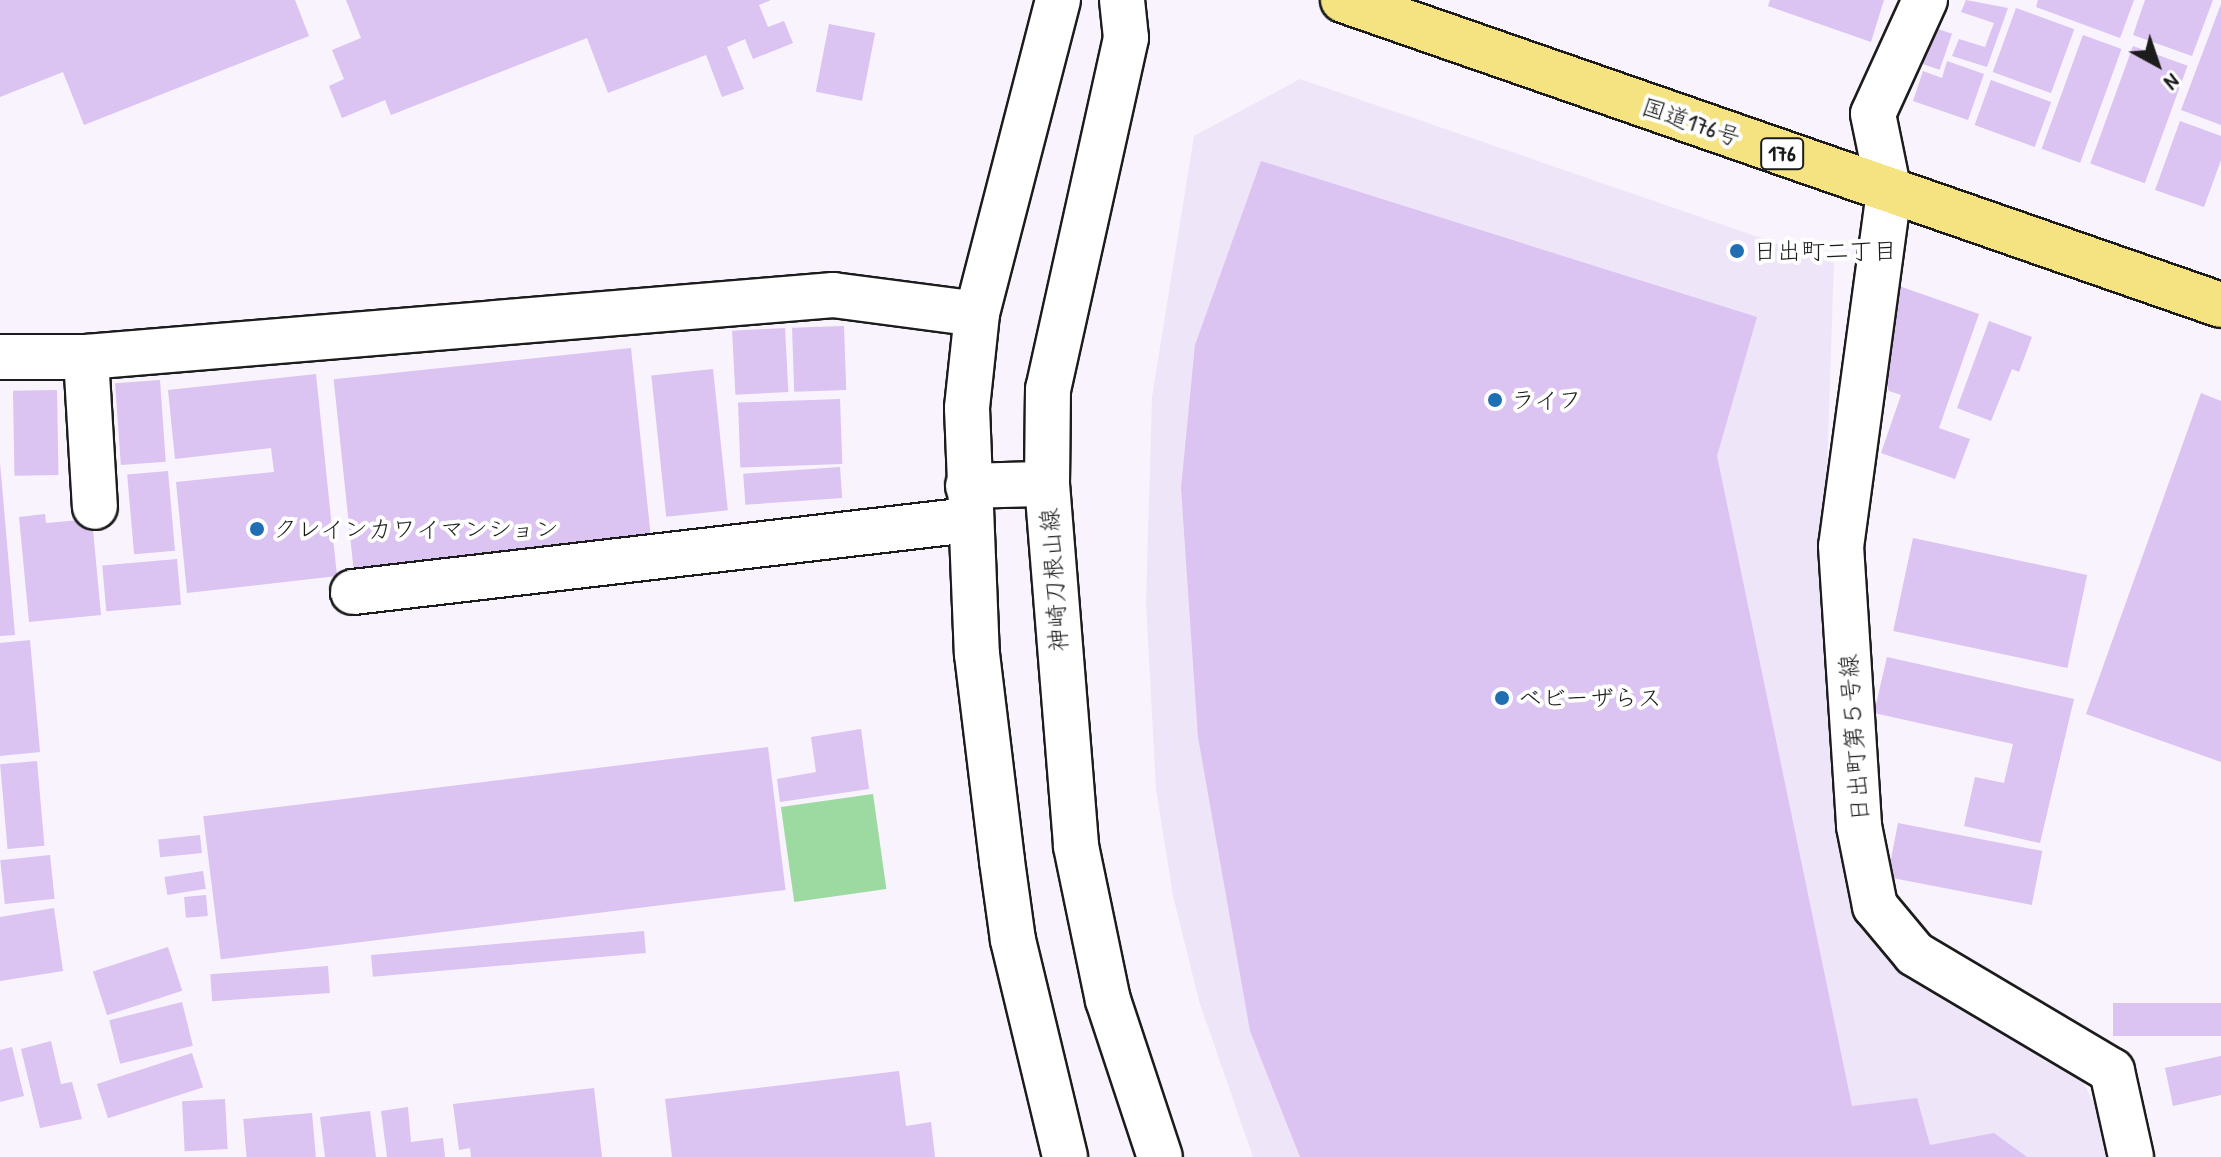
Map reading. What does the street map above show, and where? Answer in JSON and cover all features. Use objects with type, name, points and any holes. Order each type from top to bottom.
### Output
[{"type":"highway","name":"国道176号","points":[[1343,0],[2221,305]]},
{"type":"street","points":[[1058,0],[977,314],[967,408],[977,654],[1013,940],[1065,1157]]},
{"type":"street","name":"神崎刀根山線","points":[[1122,0],[1126,38],[1048,389],[1047,484],[1076,846],[1108,1000],[1157,1151]]},
{"type":"street","name":"日出町第５号線","points":[[1925,0],[1873,114],[1889,192],[1841,546],[1859,826],[1875,906],[1915,954],[2112,1071],[2131,1157]]},
{"type":"street","points":[[0,357],[86,357],[833,295],[977,314]]},
{"type":"street","points":[[86,357],[95,507]]},
{"type":"street","points":[[353,592],[969,503],[1047,484]]},
{"type":"shaded area","points":[[1300,79],[1834,263],[1823,585],[1850,901],[1879,950],[1909,975],[2081,1078],[2096,1107],[2107,1157],[1253,1157],[1199,1001],[1173,896],[1156,789],[1146,603],[1152,397],[1194,136]]},
{"type":"green space","points":[[873,794],[886,889],[794,902],[781,807]]},
{"type":"building","points":[[0,0],[295,0],[309,36],[84,125],[63,72],[0,97]]},
{"type":"building","points":[[346,0],[771,0],[759,5],[768,27],[784,21],[793,43],[753,59],[745,39],[727,47],[744,89],[722,97],[706,55],[608,93],[587,38],[391,115],[385,100],[342,118],[329,86],[344,79],[332,50],[361,38]]},
{"type":"building","points":[[1770,0],[1884,0],[1871,42],[1768,6]]},
{"type":"building","points":[[1966,0],[2008,8],[1987,67],[1952,56],[1959,39],[1985,47],[1994,23],[1961,12]]},
{"type":"building","points":[[2038,0],[2134,0],[2120,38],[2036,7]]},
{"type":"building","points":[[2145,0],[2213,0],[2192,56],[2133,35]]},
{"type":"building","points":[[2221,4],[2221,125],[2181,110]]},
{"type":"building","points":[[2016,8],[2074,29],[2051,93],[1993,72]]},
{"type":"building","points":[[829,24],[875,33],[862,101],[816,92]]},
{"type":"building","points":[[1935,28],[1952,34],[1940,70],[1923,64]]},
{"type":"building","points":[[2083,35],[2122,49],[2080,163],[2042,149]]},
{"type":"building","points":[[2133,46],[2188,66],[2145,183],[2090,163]]},
{"type":"building","points":[[1947,61],[1984,74],[1968,120],[1913,101],[1923,71],[1942,78]]},
{"type":"building","points":[[1991,80],[2051,102],[2035,147],[1975,125]]},
{"type":"building","points":[[2180,121],[2221,136],[2221,160],[2204,207],[2155,190]]},
{"type":"building","points":[[1261,161],[1757,317],[1717,456],[1852,1106],[1917,1098],[1930,1145],[1994,1133],[2027,1157],[1300,1157],[1250,1031],[1198,737],[1181,488],[1195,345]]},
{"type":"building","points":[[1899,286],[1979,314],[1939,428],[1970,439],[1955,479],[1881,453],[1901,395],[1889,391],[1880,368],[1880,339]]},
{"type":"building","points":[[1989,321],[2032,337],[2019,372],[2012,369],[1991,421],[1957,408]]},
{"type":"building","points":[[844,326],[846,390],[794,392],[792,328]]},
{"type":"building","points":[[785,328],[788,392],[735,395],[732,331]]},
{"type":"building","points":[[631,348],[651,538],[354,569],[334,379]]},
{"type":"building","points":[[713,369],[728,510],[666,517],[651,375]]},
{"type":"building","name":"クレインカワイマンション","points":[[316,374],[337,576],[187,593],[176,482],[274,472],[271,448],[175,459],[168,390]]},
{"type":"building","points":[[160,380],[166,462],[121,465],[115,383]]},
{"type":"building","points":[[57,390],[58,475],[14,476],[13,391]]},
{"type":"building","points":[[2201,393],[2221,401],[2221,762],[2086,714]]},
{"type":"building","points":[[840,399],[842,464],[740,468],[738,403]]},
{"type":"building","points":[[0,463],[15,635],[0,636]]},
{"type":"building","points":[[840,467],[842,498],[745,505],[743,474]]},
{"type":"building","points":[[168,471],[175,551],[134,554],[127,475]]},
{"type":"building","points":[[45,514],[46,523],[92,519],[101,615],[29,622],[19,517]]},
{"type":"building","points":[[1913,538],[2087,575],[2067,668],[1893,631]]},
{"type":"building","points":[[177,559],[181,605],[106,611],[102,566]]},
{"type":"building","points":[[30,640],[40,752],[0,756],[0,643]]},
{"type":"building","points":[[1887,657],[2074,699],[2040,843],[1964,826],[1975,777],[2004,783],[2013,744],[1874,713]]},
{"type":"building","points":[[861,729],[869,789],[780,802],[777,779],[816,772],[811,737]]},
{"type":"building","points":[[768,747],[786,890],[221,959],[203,816]]},
{"type":"building","points":[[37,761],[44,846],[8,849],[0,764]]},
{"type":"building","points":[[1898,823],[2042,851],[2032,905],[1888,877]]},
{"type":"building","points":[[200,835],[202,853],[160,857],[158,839]]},
{"type":"building","points":[[50,855],[55,899],[5,904],[0,860]]},
{"type":"building","points":[[203,871],[206,889],[167,895],[164,877]]},
{"type":"building","points":[[206,895],[208,916],[186,918],[184,897]]},
{"type":"building","points":[[54,908],[63,971],[0,981],[0,917]]},
{"type":"building","points":[[644,931],[646,953],[373,977],[371,955]]},
{"type":"building","points":[[168,947],[182,991],[107,1015],[93,971]]},
{"type":"building","points":[[328,966],[330,993],[212,1001],[210,974]]},
{"type":"building","points":[[182,1002],[193,1046],[120,1064],[109,1020]]},
{"type":"building","points":[[2113,1003],[2221,1003],[2221,1036],[2113,1036]]},
{"type":"building","points":[[51,1041],[61,1084],[72,1082],[82,1119],[40,1128],[21,1049]]},
{"type":"building","points":[[12,1047],[24,1096],[0,1102],[0,1050]]},
{"type":"building","points":[[192,1053],[203,1087],[108,1118],[97,1084]]},
{"type":"building","points":[[2221,1056],[2221,1095],[2173,1106],[2165,1068]]},
{"type":"building","points":[[899,1071],[906,1126],[931,1122],[935,1157],[672,1157],[665,1099]]},
{"type":"building","points":[[594,1088],[602,1157],[471,1157],[470,1148],[459,1150],[453,1104]]},
{"type":"building","points":[[225,1099],[228,1149],[185,1151],[182,1101]]},
{"type":"building","points":[[408,1107],[411,1142],[443,1138],[445,1157],[387,1157],[381,1111]]},
{"type":"building","points":[[370,1111],[376,1157],[325,1157],[320,1117]]},
{"type":"building","points":[[312,1113],[316,1157],[247,1157],[243,1119]]},
{"type":"place","name":"日出町二丁目","points":[[1737,251]]},
{"type":"place","name":"ライフ","points":[[1495,400]]},
{"type":"place","name":"クレインカワイマンション","points":[[257,529]]},
{"type":"place","name":"ベビーザらス","points":[[1502,698]]}]
